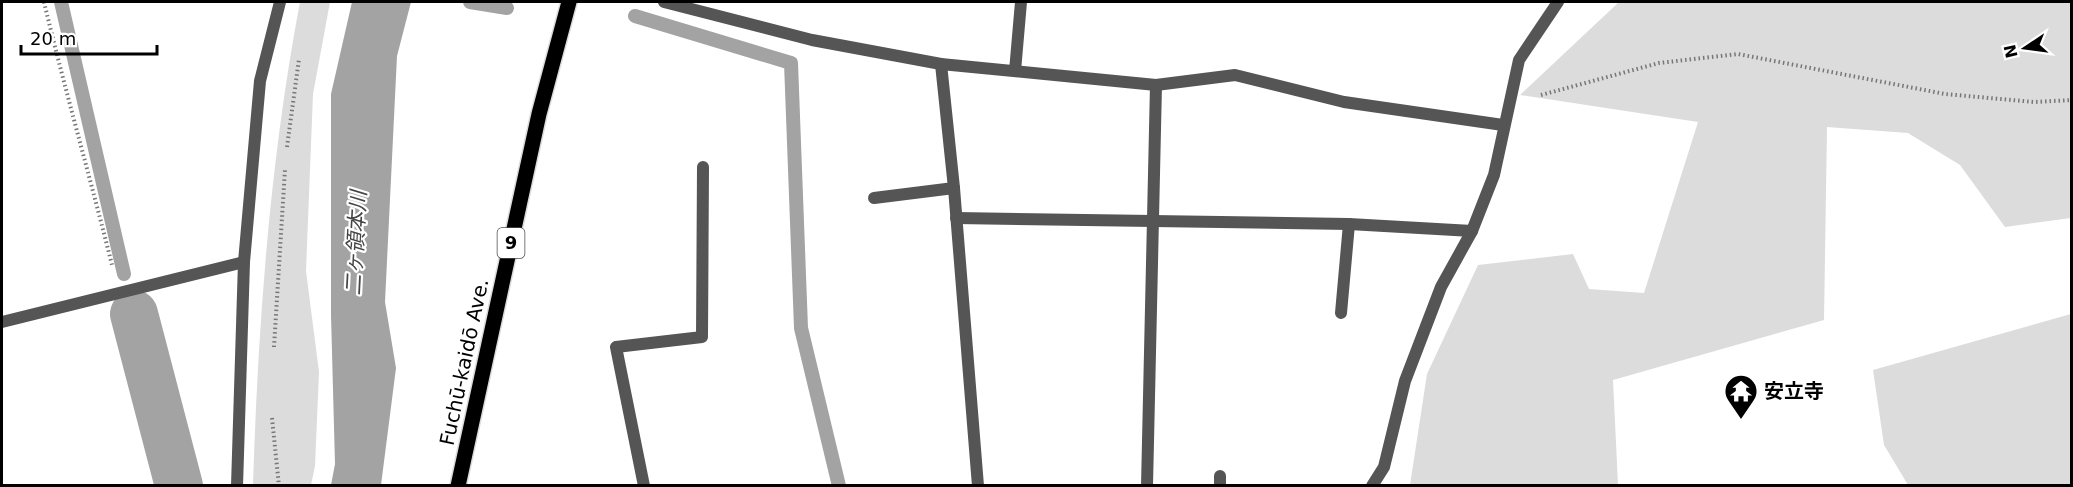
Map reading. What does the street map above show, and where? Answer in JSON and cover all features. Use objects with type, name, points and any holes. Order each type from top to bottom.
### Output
[{"type":"main road","name":"Fuchū-kaidō Ave.","points":[[458,486],[539,114],[569,2]]},
{"type":"street","points":[[237,486],[244,262],[260,81],[280,2]]},
{"type":"street","points":[[664,2],[812,40],[941,64],[1156,85],[1234,75],[1344,102],[1503,125]]},
{"type":"street","points":[[1015,71],[1021,2]]},
{"type":"street","points":[[1372,486],[1384,467],[1405,381],[1441,287],[1472,231],[1494,175],[1503,125],[1519,60],[1558,2]]},
{"type":"street","points":[[941,64],[954,188],[978,486]]},
{"type":"street","points":[[1147,486],[1156,85]]},
{"type":"street","points":[[644,486],[616,347],[702,337],[703,167]]},
{"type":"street","points":[[874,198],[954,188]]},
{"type":"street","points":[[956,218],[1349,224],[1472,231]]},
{"type":"street","points":[[1341,313],[1349,224]]},
{"type":"street","points":[[2,322],[120,295],[244,262]]},
{"type":"path","points":[[44,2],[70,114],[81,144],[120,295]]},
{"type":"path","points":[[1508,104],[1659,63],[1738,54],[1944,94],[2034,102],[2072,100]]},
{"type":"path","points":[[286,154],[300,57]]},
{"type":"path","points":[[274,350],[286,166]]},
{"type":"path","points":[[271,408],[279,486]]},
{"type":"shaded area","points":[[300,2],[330,2],[313,94],[306,271],[319,372],[315,466],[311,485],[253,485],[258,364],[267,242],[281,121]]},
{"type":"shaded area","points":[[1619,2],[2071,2],[2071,218],[2005,227],[1960,165],[1908,133],[1827,127],[1824,320],[1613,380],[1618,485],[1410,485],[1427,374],[1478,265],[1573,254],[1589,289],[1644,293],[1698,122],[1520,95]]},
{"type":"shaded area","points":[[2071,314],[2071,485],[1908,485],[1884,445],[1873,370]]},
{"type":"water","name":"二ヶ領本川","points":[[352,2],[411,2],[397,56],[385,302],[396,368],[381,485],[331,485],[335,464],[331,315],[331,94]]},
{"type":"waterway","points":[[61,2],[124,274]]},
{"type":"waterway","points":[[470,2],[507,8]]},
{"type":"waterway","points":[[635,16],[791,63],[801,328],[839,486]]},
{"type":"waterway","points":[[134,314],[179,486]]},
{"type":"place","name":"安立寺","points":[[1741,420]]}]
